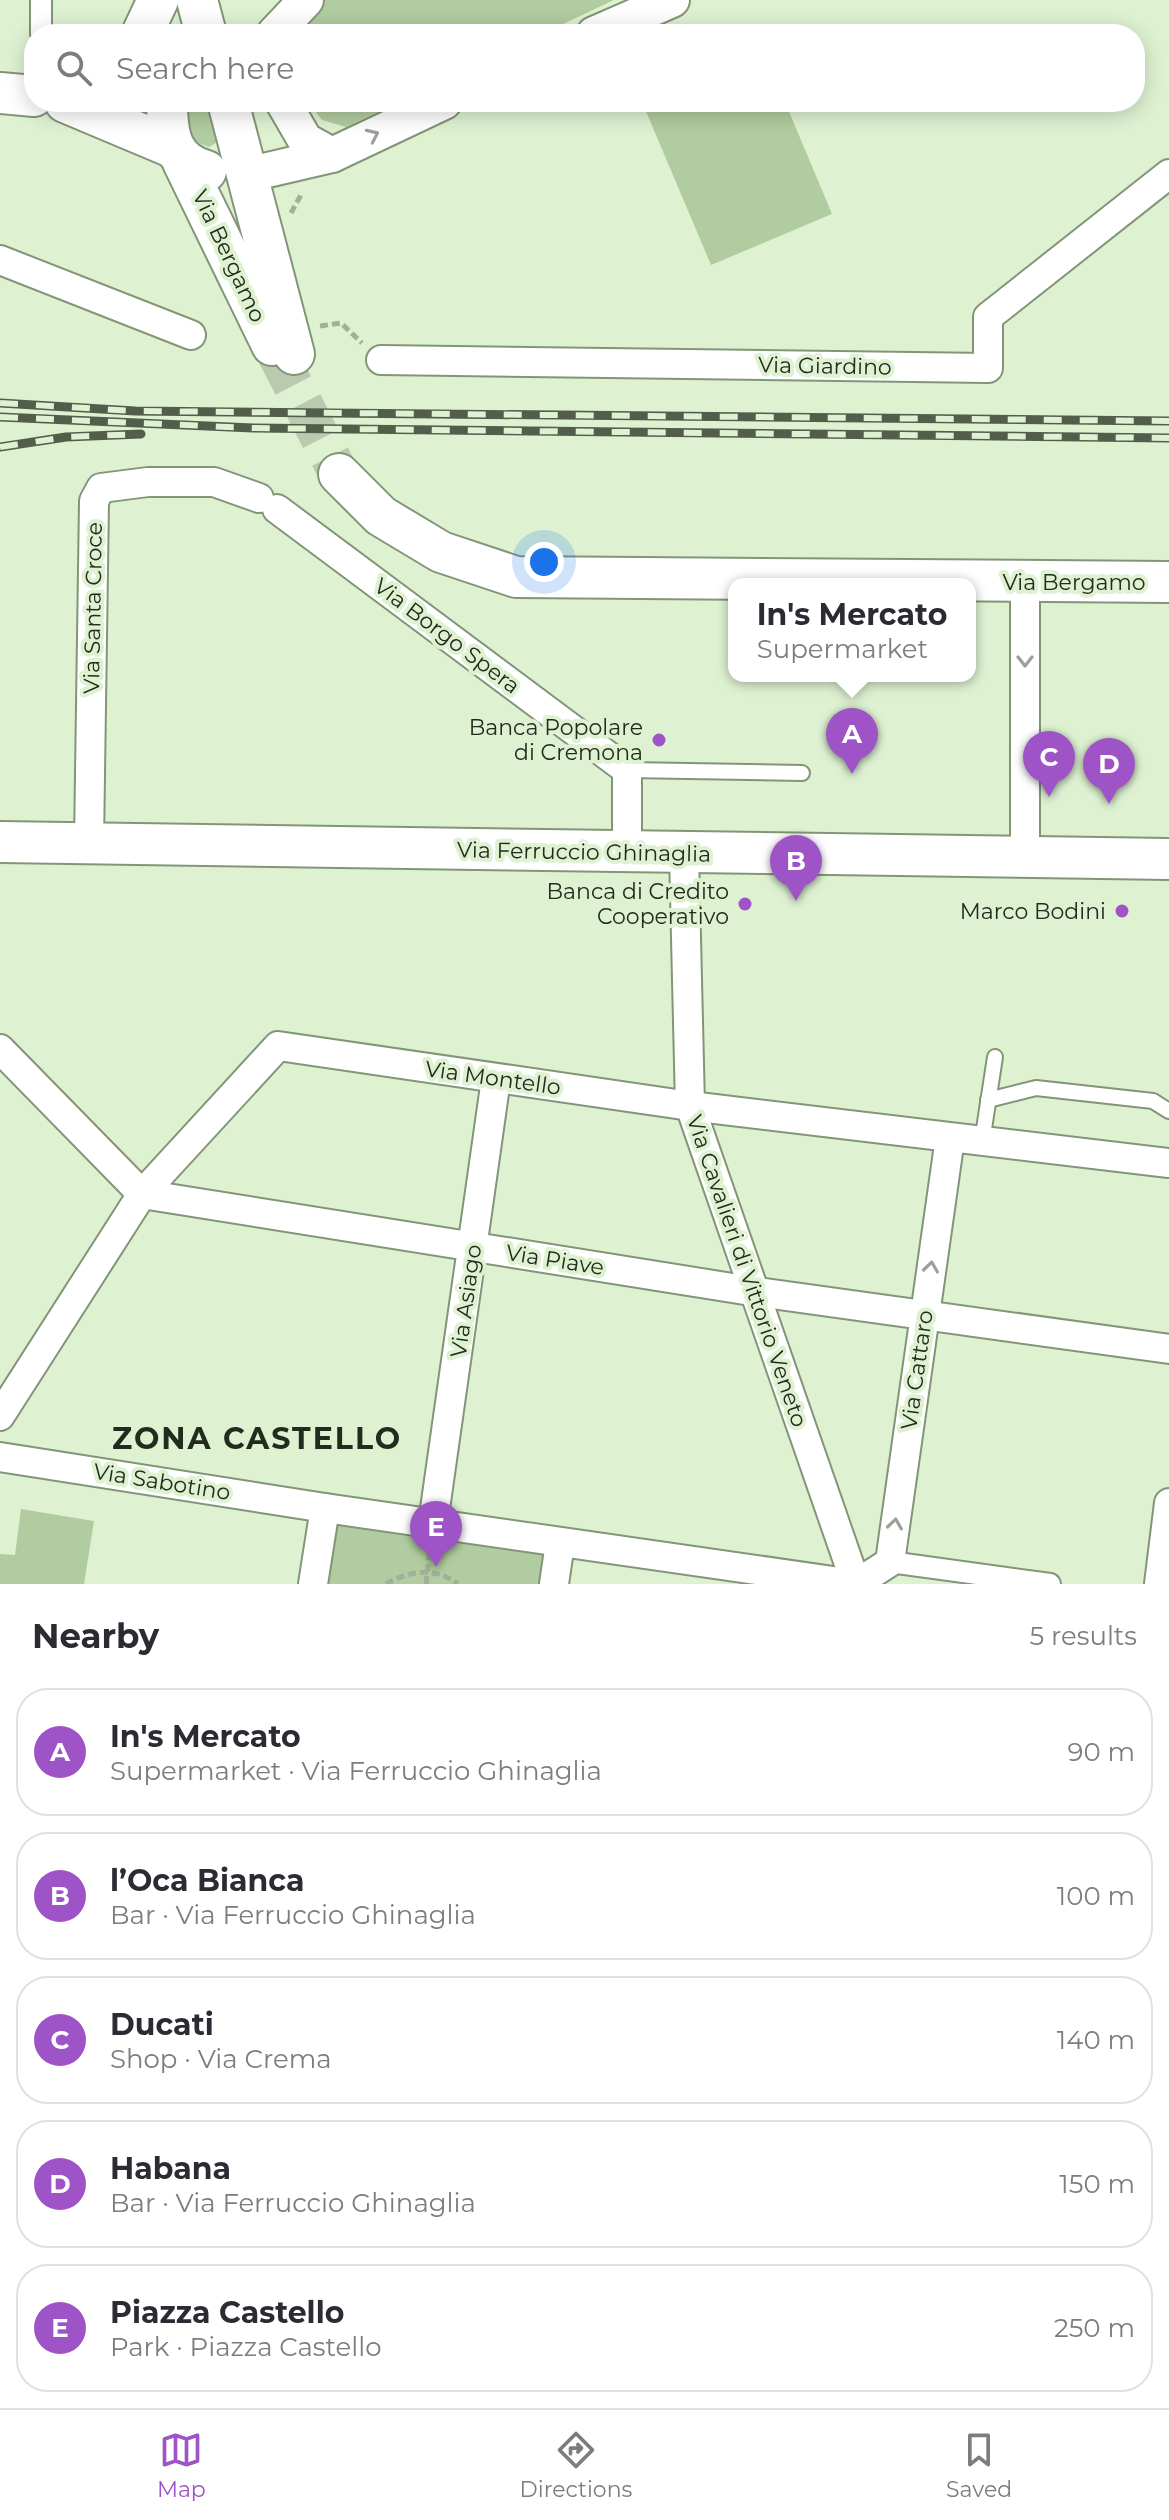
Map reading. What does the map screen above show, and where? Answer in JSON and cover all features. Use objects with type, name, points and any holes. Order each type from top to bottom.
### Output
[{"type":"main road","points":[[148,24],[161,0]]},
{"type":"main road","points":[[161,0],[162,24]]},
{"type":"main road","points":[[0,93],[24,95]]},
{"type":"main road","points":[[86,112],[204,171],[237,138]]},
{"type":"main road","name":"Via Bergamo","points":[[170,112],[181,158],[284,352],[237,138]]},
{"type":"main road","name":"Via Bergamo","points":[[339,474],[381,516],[441,552],[516,577],[728,579]]},
{"type":"main road","name":"Via Bergamo","points":[[976,582],[1169,582]]},
{"type":"main road","name":"Via Ferruccio Ghinaglia","points":[[0,842],[1169,859]]},
{"type":"street","points":[[41,0],[41,24]]},
{"type":"street","points":[[285,24],[306,0]]},
{"type":"street","points":[[617,24],[672,0]]},
{"type":"street","points":[[289,112],[305,140],[332,155]]},
{"type":"street","points":[[237,138],[332,155],[423,112]]},
{"type":"street","name":"Via Giardino","points":[[381,360],[988,368],[988,317],[1169,174]]},
{"type":"street","points":[[0,260],[191,335]]},
{"type":"street","name":"Via Santa Croce","points":[[89,843],[94,501],[101,488],[148,482],[214,482],[268,504]]},
{"type":"street","name":"Via Borgo Spera","points":[[268,504],[627,770]]},
{"type":"street","points":[[1025,583],[1025,858]]},
{"type":"street","points":[[627,770],[627,852]]},
{"type":"street","name":"Via Cavalieri di Vittorio Veneto","points":[[684,853],[690,1106],[751,1291],[855,1584]]},
{"type":"street","name":"Via Montello","points":[[0,1416],[142,1194],[278,1046],[690,1106],[1169,1163]]},
{"type":"street","points":[[0,1049],[142,1194]]},
{"type":"street","name":"Via Asiago","points":[[433,1523],[496,1079]]},
{"type":"street","name":"Via Cattaro","points":[[890,1562],[950,1138]]},
{"type":"street","name":"Via Piave","points":[[142,1194],[751,1291],[1169,1349]]},
{"type":"street","name":"Via Sabotino","points":[[0,1457],[560,1543],[855,1584]]},
{"type":"street","points":[[1159,1584],[1169,1503]]},
{"type":"street","points":[[313,1584],[325,1508]]},
{"type":"street","points":[[554,1584],[560,1543]]},
{"type":"street","points":[[855,1584],[890,1562],[1050,1584]]},
{"type":"lane","points":[[627,770],[802,773]]},
{"type":"lane","points":[[982,1142],[995,1057]]},
{"type":"lane","points":[[988,1100],[1036,1088],[1153,1101],[1169,1111]]},
{"type":"path","points":[[386,1584],[410,1573],[427,1571],[458,1584]]},
{"type":"green space","points":[[317,0],[614,0],[563,24],[304,24]]},
{"type":"green space","points":[[184,112],[213,112],[219,141],[209,147],[188,139]]},
{"type":"green space","points":[[316,112],[378,112],[346,127],[322,120]]},
{"type":"green space","points":[[646,112],[789,112],[832,214],[711,265]]},
{"type":"green space","points":[[21,1509],[94,1521],[84,1584],[0,1584],[0,1554],[15,1555]]},
{"type":"green space","points":[[332,1518],[549,1550],[544,1584],[323,1584]]},
{"type":"tunnel","points":[[275,350],[339,474]]},
{"type":"railway","points":[[0,403],[135,411],[1169,421]]},
{"type":"railway","points":[[0,417],[253,428],[1169,438]]},
{"type":"railway","points":[[0,447],[66,437],[141,434]]},
{"type":"place","name":"Banca Popolare di Cremona","points":[[659,740]]},
{"type":"place","name":"In's Mercato","points":[[852,774]]},
{"type":"place","name":"Ducati","points":[[1049,797]]},
{"type":"place","name":"Habana","points":[[1109,804]]},
{"type":"place","name":"l’Oca Bianca","points":[[796,901]]},
{"type":"place","name":"Banca di Credito Cooperativo","points":[[745,904]]},
{"type":"place","name":"Marco Bodini","points":[[1122,911]]},
{"type":"place","name":"Piazza Castello","points":[[436,1567]]},
{"type":"district","name":"ZONA CASTELLO","points":[[257,1438]]}]
